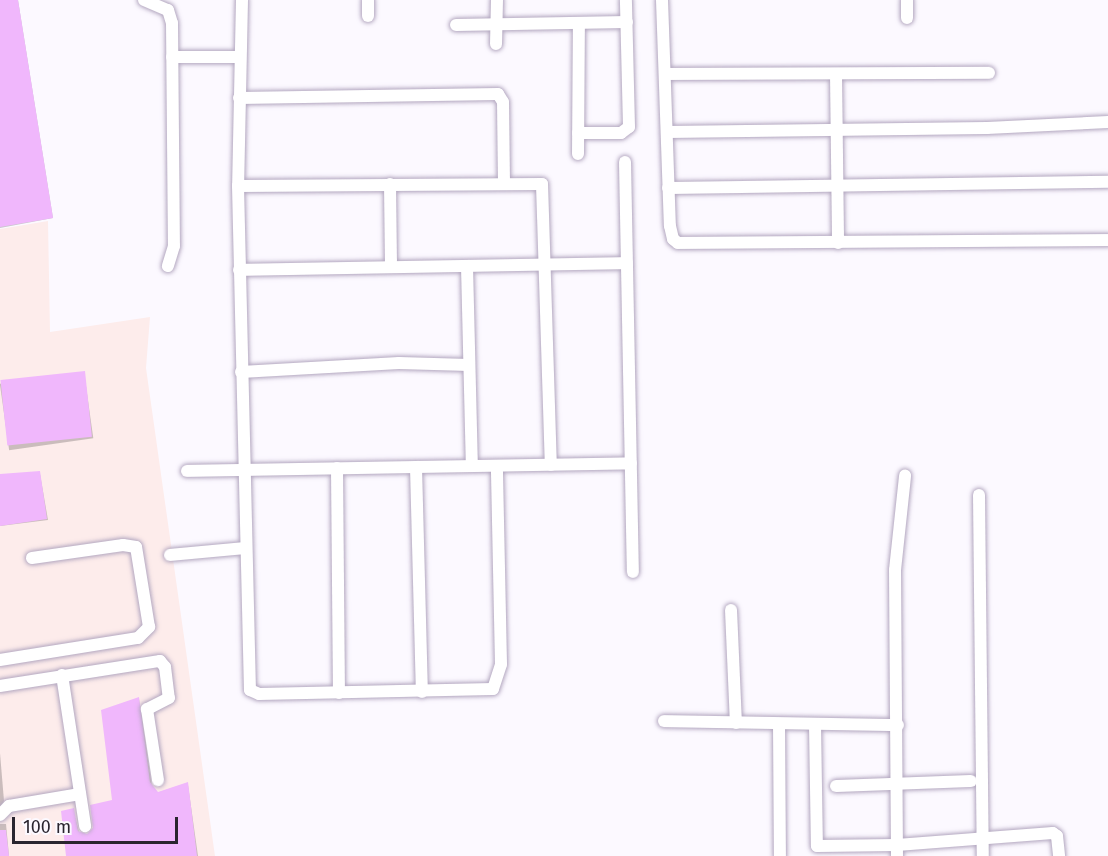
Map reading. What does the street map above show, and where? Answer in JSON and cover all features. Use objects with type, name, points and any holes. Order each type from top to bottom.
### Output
[{"type":"street","points":[[144,0],[170,14],[174,246],[168,266]]},
{"type":"street","points":[[242,0],[238,186],[250,690],[259,694],[489,691],[498,680],[501,663],[497,466]]},
{"type":"street","points":[[368,0],[368,16]]},
{"type":"street","points":[[496,44],[497,0]]},
{"type":"street","points":[[578,133],[621,133],[628,128],[626,0]]},
{"type":"street","points":[[662,0],[671,234],[678,243],[1108,240]]},
{"type":"street","points":[[907,0],[907,18]]},
{"type":"street","points":[[456,25],[627,22]]},
{"type":"street","points":[[578,154],[579,23]]},
{"type":"street","points":[[172,57],[240,57]]},
{"type":"street","points":[[665,74],[988,73]]},
{"type":"street","points":[[836,74],[838,243]]},
{"type":"street","points":[[239,98],[498,94],[503,102],[504,184]]},
{"type":"street","points":[[667,132],[837,130],[1108,122]]},
{"type":"street","points":[[625,162],[633,572]]},
{"type":"street","points":[[668,188],[1108,182]]},
{"type":"street","points":[[238,186],[390,184],[543,186],[551,465]]},
{"type":"street","points":[[390,184],[391,267]]},
{"type":"street","points":[[239,270],[627,263]]},
{"type":"street","points":[[467,266],[472,466]]},
{"type":"street","points":[[241,372],[399,363],[469,365]]},
{"type":"street","points":[[187,471],[631,463]]},
{"type":"street","points":[[416,467],[422,692]]},
{"type":"street","points":[[337,468],[339,693]]},
{"type":"street","points":[[897,851],[898,725],[895,561],[905,476]]},
{"type":"street","points":[[979,495],[983,856]]},
{"type":"street","points":[[0,660],[138,638],[149,627],[136,547],[123,545],[32,558]]},
{"type":"street","points":[[170,555],[245,548]]},
{"type":"street","points":[[731,610],[736,723]]},
{"type":"street","points":[[0,686],[156,660],[163,663],[169,698],[147,709],[158,780]]},
{"type":"street","points":[[62,675],[85,826]]},
{"type":"street","points":[[664,721],[898,725]]},
{"type":"street","points":[[779,724],[780,856]]},
{"type":"street","points":[[815,724],[816,846],[897,851],[982,839],[1055,833],[1059,856]]},
{"type":"street","points":[[836,786],[971,781]]},
{"type":"street","points":[[0,815],[9,806],[80,795]]},
{"type":"shaded area","points":[[48,221],[50,332],[150,317],[146,368],[215,856],[0,856],[0,229]]},
{"type":"building","points":[[0,0],[18,0],[53,218],[0,227]]},
{"type":"building","points":[[85,371],[92,437],[7,446],[0,380]]},
{"type":"building","points":[[40,471],[47,519],[0,526],[0,474]]},
{"type":"building","points":[[139,697],[150,782],[158,792],[188,782],[197,856],[66,856],[61,811],[74,808],[78,831],[87,834],[93,828],[90,805],[112,800],[101,710]]},
{"type":"building","points":[[0,830],[6,830],[9,856],[0,856]]}]
